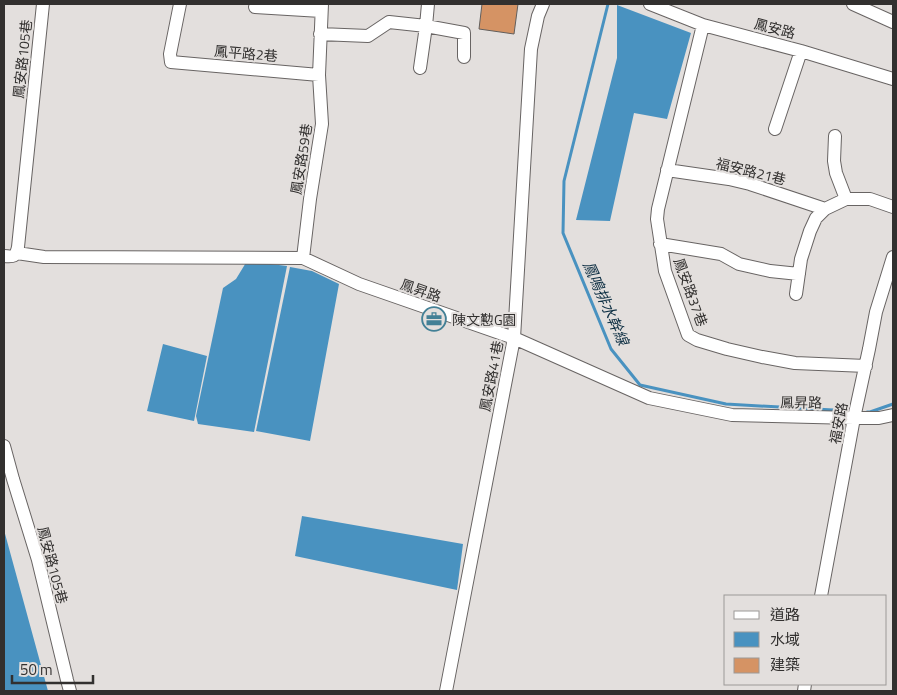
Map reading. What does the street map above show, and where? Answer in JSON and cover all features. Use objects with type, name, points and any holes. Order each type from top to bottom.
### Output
[{"type":"street","name":"鳳安路105巷","points":[[17,253],[43,4]]},
{"type":"street","name":"鳳平路2巷","points":[[180,4],[170,54],[171,62],[319,75]]},
{"type":"street","points":[[420,68],[428,4]]},
{"type":"street","name":"鳳安路41巷","points":[[446,691],[514,338],[531,49],[538,16],[543,4]]},
{"type":"street","name":"鳳安路","points":[[650,4],[703,25],[802,51],[893,79]]},
{"type":"street","points":[[853,4],[893,22]]},
{"type":"street","points":[[255,7],[322,7]]},
{"type":"street","name":"鳳安路59巷","points":[[303,258],[322,124],[319,75],[322,7]]},
{"type":"street","points":[[320,34],[368,36],[389,22],[426,26],[464,33],[464,57]]},
{"type":"street","name":"鳳安路37巷","points":[[703,25],[656,219],[664,271],[688,335],[727,349],[795,363],[866,366]]},
{"type":"street","points":[[774,130],[802,51]]},
{"type":"street","points":[[835,136],[834,161],[836,173],[846,199]]},
{"type":"street","name":"福安路21巷","points":[[667,170],[750,184],[825,209]]},
{"type":"street","points":[[796,294],[801,260],[810,231],[816,218],[825,209],[846,199],[870,199],[893,207]]},
{"type":"street","points":[[660,244],[721,254],[739,264],[799,274]]},
{"type":"street","points":[[4,256],[13,256],[17,253]]},
{"type":"street","name":"鳳昇路","points":[[17,253],[44,257],[303,258],[359,284],[514,338],[649,398],[732,416],[879,418],[893,415]]},
{"type":"street","name":"福安路","points":[[822,595],[854,418],[876,312],[893,257]]},
{"type":"street","name":"鳳安路105巷","points":[[4,446],[12,479],[38,560],[70,691]]},
{"type":"water","points":[[617,5],[691,33],[667,119],[634,113],[610,221],[576,220],[617,58]]},
{"type":"water","points":[[247,261],[287,266],[254,432],[198,424],[196,416],[223,288],[236,279]]},
{"type":"water","points":[[290,267],[312,271],[339,284],[310,441],[256,431]]},
{"type":"water","points":[[163,344],[207,356],[194,421],[147,411]]},
{"type":"water","points":[[302,516],[463,544],[457,590],[295,556]]},
{"type":"water","points":[[4,530],[48,691],[4,691]]},
{"type":"building","points":[[482,4],[518,4],[514,34],[479,29]]},
{"type":"waterway","name":"鳳鳴排水幹線","points":[[608,4],[564,181],[563,233],[611,349],[640,385],[726,404],[851,411]]},
{"type":"waterway","name":"鳳鳴排水幹線","points":[[867,412],[893,404]]},
{"type":"place","name":"陳文懃G園","points":[[434,319]]}]
